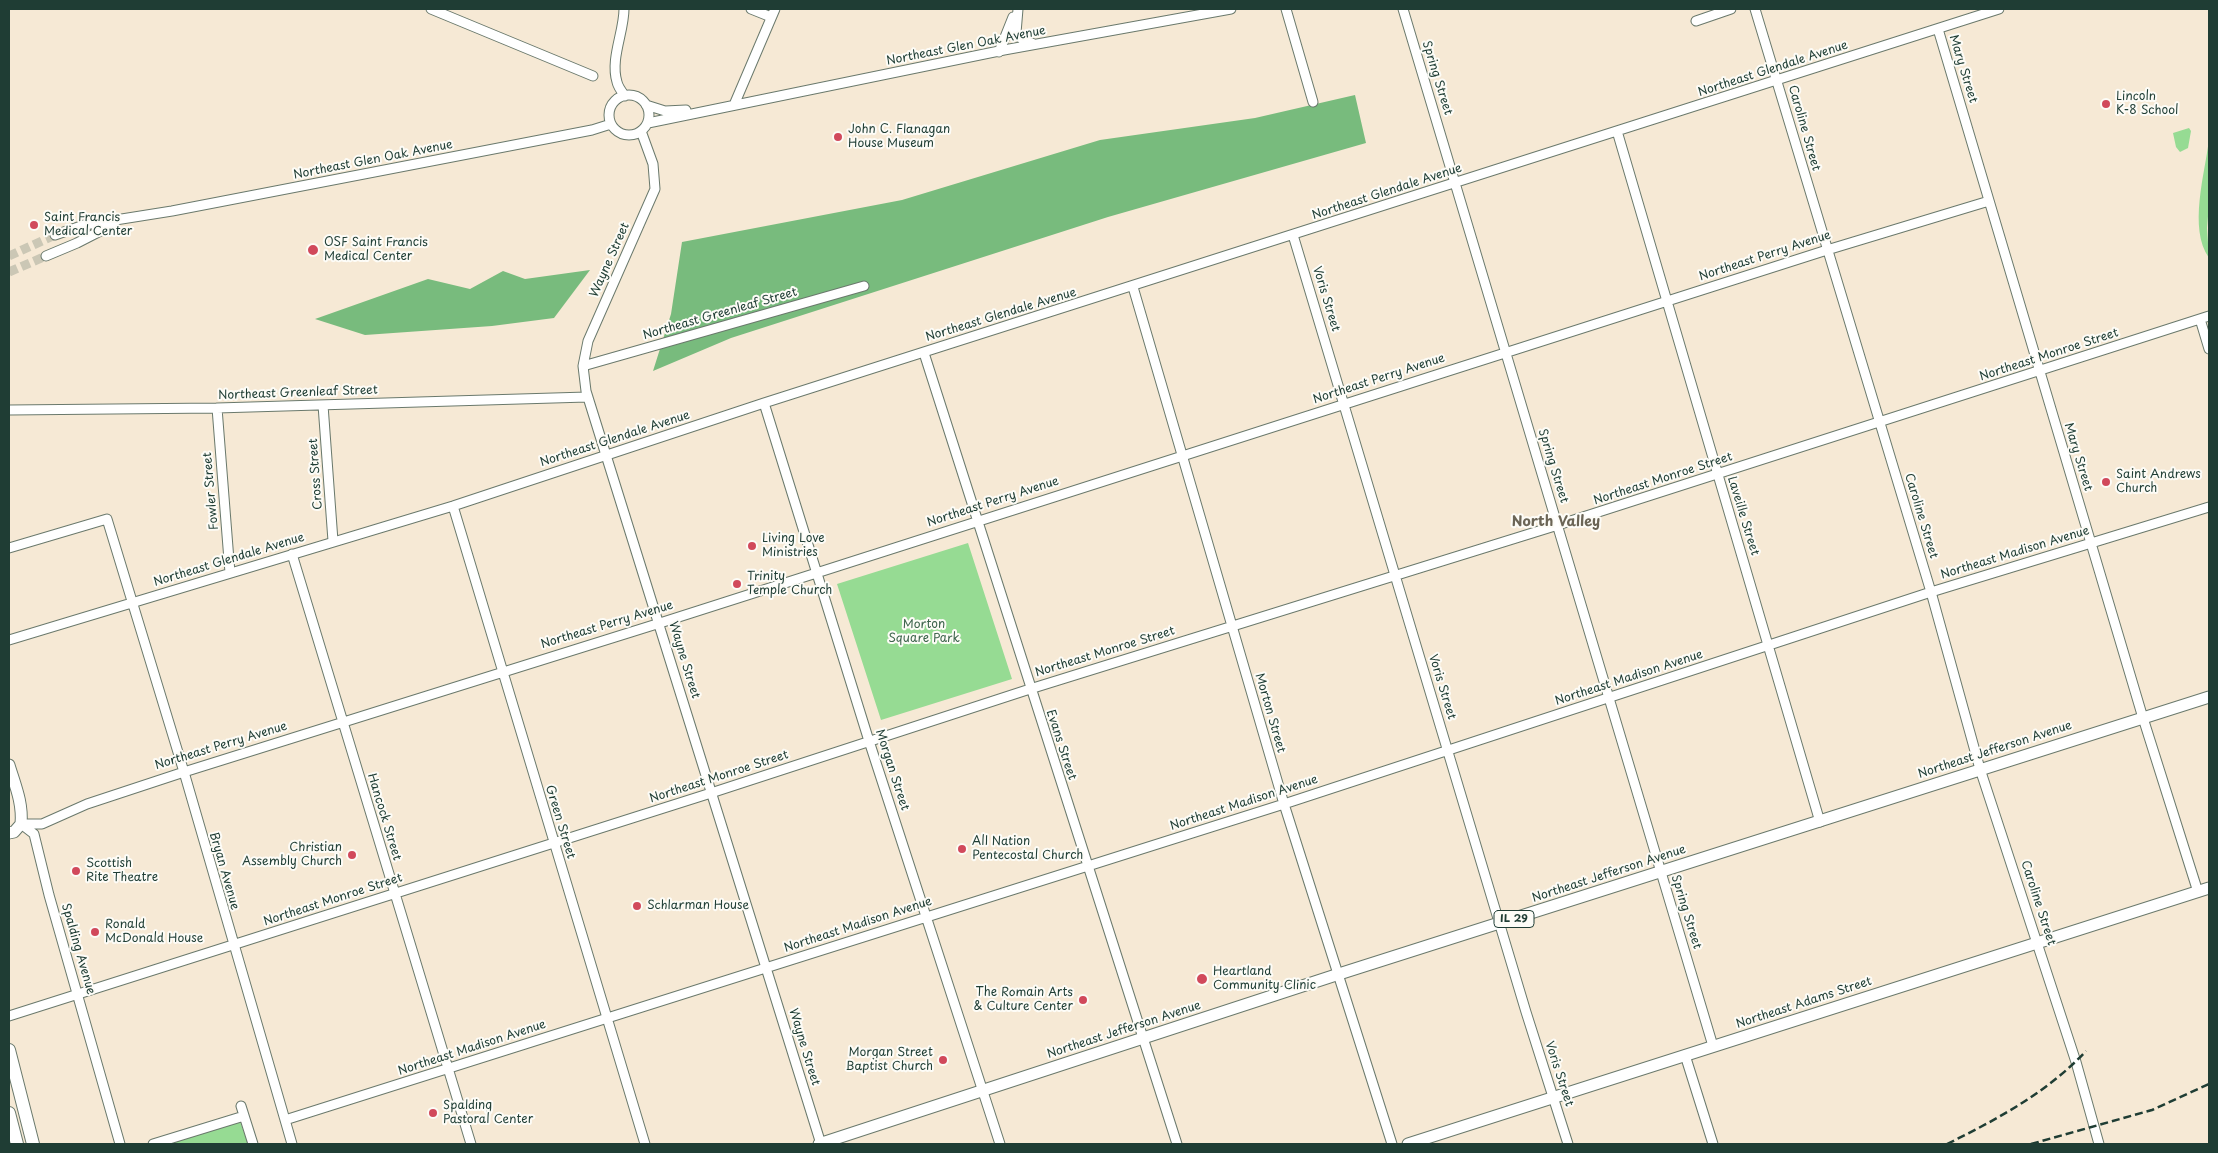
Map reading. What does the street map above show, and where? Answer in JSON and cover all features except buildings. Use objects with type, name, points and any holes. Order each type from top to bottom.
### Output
[{"type":"highway","points":[[9,1050],[33,1144]]},
{"type":"highway","points":[[9,1114],[17,1144]]},
{"type":"main road","name":"Northeast Jefferson Avenue","points":[[821,1144],[1338,974],[2209,697]]},
{"type":"main road","points":[[9,765],[20,800],[22,824]]},
{"type":"main road","name":"Northeast Perry Avenue","points":[[9,833],[22,824]]},
{"type":"main road","name":"Northeast Adams Street","points":[[1408,1144],[2204,890]]},
{"type":"street","points":[[431,9],[592,76]]},
{"type":"street","points":[[624,9],[624,23],[616,64],[617,82],[625,96]]},
{"type":"street","points":[[734,104],[773,13],[751,9]]},
{"type":"street","points":[[1018,9],[1015,27],[1017,36],[1028,43],[1045,43]]},
{"type":"street","points":[[999,52],[1018,9]]},
{"type":"street","name":"Northeast Glen Oak Avenue","points":[[648,123],[734,104],[1045,43],[1231,9]]},
{"type":"street","points":[[1286,9],[1314,102]]},
{"type":"street","name":"Spring Street","points":[[1403,9],[1713,1046]]},
{"type":"street","points":[[1696,21],[1731,9]]},
{"type":"street","name":"Caroline Street","points":[[1755,9],[1932,592],[1980,769],[2038,942],[2076,1062],[2099,1144]]},
{"type":"street","name":"Northeast Glendale Avenue","points":[[9,640],[453,506],[764,403],[1293,236],[1999,9]]},
{"type":"street","name":"Mary Street","points":[[1938,29],[2143,718],[2204,890]]},
{"type":"street","points":[[625,96],[637,97],[646,105],[649,117],[648,123],[641,132],[625,135],[612,124],[611,107],[614,102],[625,96]]},
{"type":"street","name":"Northeast Glen Oak Avenue","points":[[646,105],[665,110],[707,110]]},
{"type":"street","name":"Northeast Glen Oak Avenue","points":[[55,235],[84,225],[570,134],[612,124]]},
{"type":"street","name":"Laveille Street","points":[[1617,131],[1770,646],[1820,822]]},
{"type":"street","name":"Wayne Street","points":[[641,132],[653,164],[655,189],[590,335],[584,366],[587,397],[660,623],[821,1144]]},
{"type":"street","name":"Northeast Perry Avenue","points":[[22,824],[42,824],[87,804],[184,772],[978,522],[1827,250],[1989,201]]},
{"type":"street","name":"Northeast Glen Oak Avenue","points":[[46,256],[78,243],[110,225],[138,216]]},
{"type":"street","name":"Voris Street","points":[[1293,236],[1345,405],[1394,576],[1568,1144]]},
{"type":"street","name":"Northeast Greenleaf Street","points":[[584,366],[864,286]]},
{"type":"street","name":"Morton Street","points":[[1133,287],[1284,804],[1392,1144]]},
{"type":"street","points":[[2205,318],[2209,349]]},
{"type":"street","name":"Northeast Monroe Street","points":[[9,1016],[711,793],[869,740],[1718,475],[2205,318]]},
{"type":"street","name":"Evans Street","points":[[924,353],[1177,1144]]},
{"type":"street","name":"Northeast Greenleaf Street","points":[[9,410],[216,408],[587,397]]},
{"type":"street","name":"Morgan Street","points":[[764,403],[869,740],[1000,1144]]},
{"type":"street","name":"Cross Street","points":[[323,405],[333,541]]},
{"type":"street","name":"Fowler Street","points":[[216,408],[230,573]]},
{"type":"street","name":"Green Street","points":[[453,506],[645,1144]]},
{"type":"street","name":"Northeast Madison Avenue","points":[[285,1120],[1284,804],[1932,592],[2209,506]]},
{"type":"street","name":"Bryan Avenue","points":[[9,548],[107,519],[184,772],[232,945],[292,1144]]},
{"type":"street","name":"Hancock Street","points":[[292,554],[471,1144]]},
{"type":"street","name":"Spalding Avenue","points":[[22,824],[34,834],[48,895],[120,1144]]},
{"type":"street","points":[[1685,1056],[1713,1144]]},
{"type":"street","points":[[240,1106],[253,1144]]},
{"type":"street","points":[[153,1144],[244,1116]]},
{"type":"green space","points":[[1355,95],[1366,143],[1108,217],[731,338],[653,371],[671,314],[682,242],[902,200],[1100,140],[1255,118]]},
{"type":"green space","points":[[2189,128],[2191,131],[2188,148],[2180,152],[2176,147],[2173,133]]},
{"type":"green space","points":[[2209,139],[2207,228],[2209,258],[2203,246],[2199,216]]},
{"type":"green space","points":[[590,270],[554,318],[492,326],[365,335],[315,319],[428,279],[470,289],[503,271],[525,279]]},
{"type":"green space","name":"Morton Square Park","points":[[968,543],[1012,679],[881,720],[837,584]]},
{"type":"green space","points":[[240,1121],[248,1144],[166,1144]]},
{"type":"tunnel","points":[[9,256],[55,235]]},
{"type":"tunnel","points":[[9,272],[46,256]]},
{"type":"railway","points":[[1947,1144],[2021,1104],[2071,1066],[2086,1051]]},
{"type":"railway","points":[[2031,1144],[2152,1110],[2209,1084]]},
{"type":"place","name":"Lincoln K-8 School","points":[[2106,104]]},
{"type":"place","name":"John C. Flanagan House Museum","points":[[838,137]]},
{"type":"place","name":"Saint Francis Medical Center","points":[[34,225]]},
{"type":"place","name":"OSF Saint Francis Medical Center","points":[[313,250]]},
{"type":"place","name":"Saint Andrews Church","points":[[2106,482]]},
{"type":"place","name":"Living Love Ministries","points":[[752,546]]},
{"type":"place","name":"Trinity Temple Church","points":[[737,584]]},
{"type":"place","name":"All Nation Pentecostal Church","points":[[962,849]]},
{"type":"place","name":"Christian Assembly Church","points":[[352,855]]},
{"type":"place","name":"Scottish Rite Theatre","points":[[76,871]]},
{"type":"place","name":"Schlarman House","points":[[637,906]]},
{"type":"place","name":"Ronald McDonald House","points":[[95,932]]},
{"type":"place","name":"Heartland Community Clinic","points":[[1202,979]]},
{"type":"place","name":"The Romain Arts & Culture Center","points":[[1083,1000]]},
{"type":"place","name":"Morgan Street Baptist Church","points":[[943,1060]]},
{"type":"place","name":"Spalding Pastoral Center","points":[[433,1113]]},
{"type":"district","name":"North Valley","points":[[1556,522]]}]
